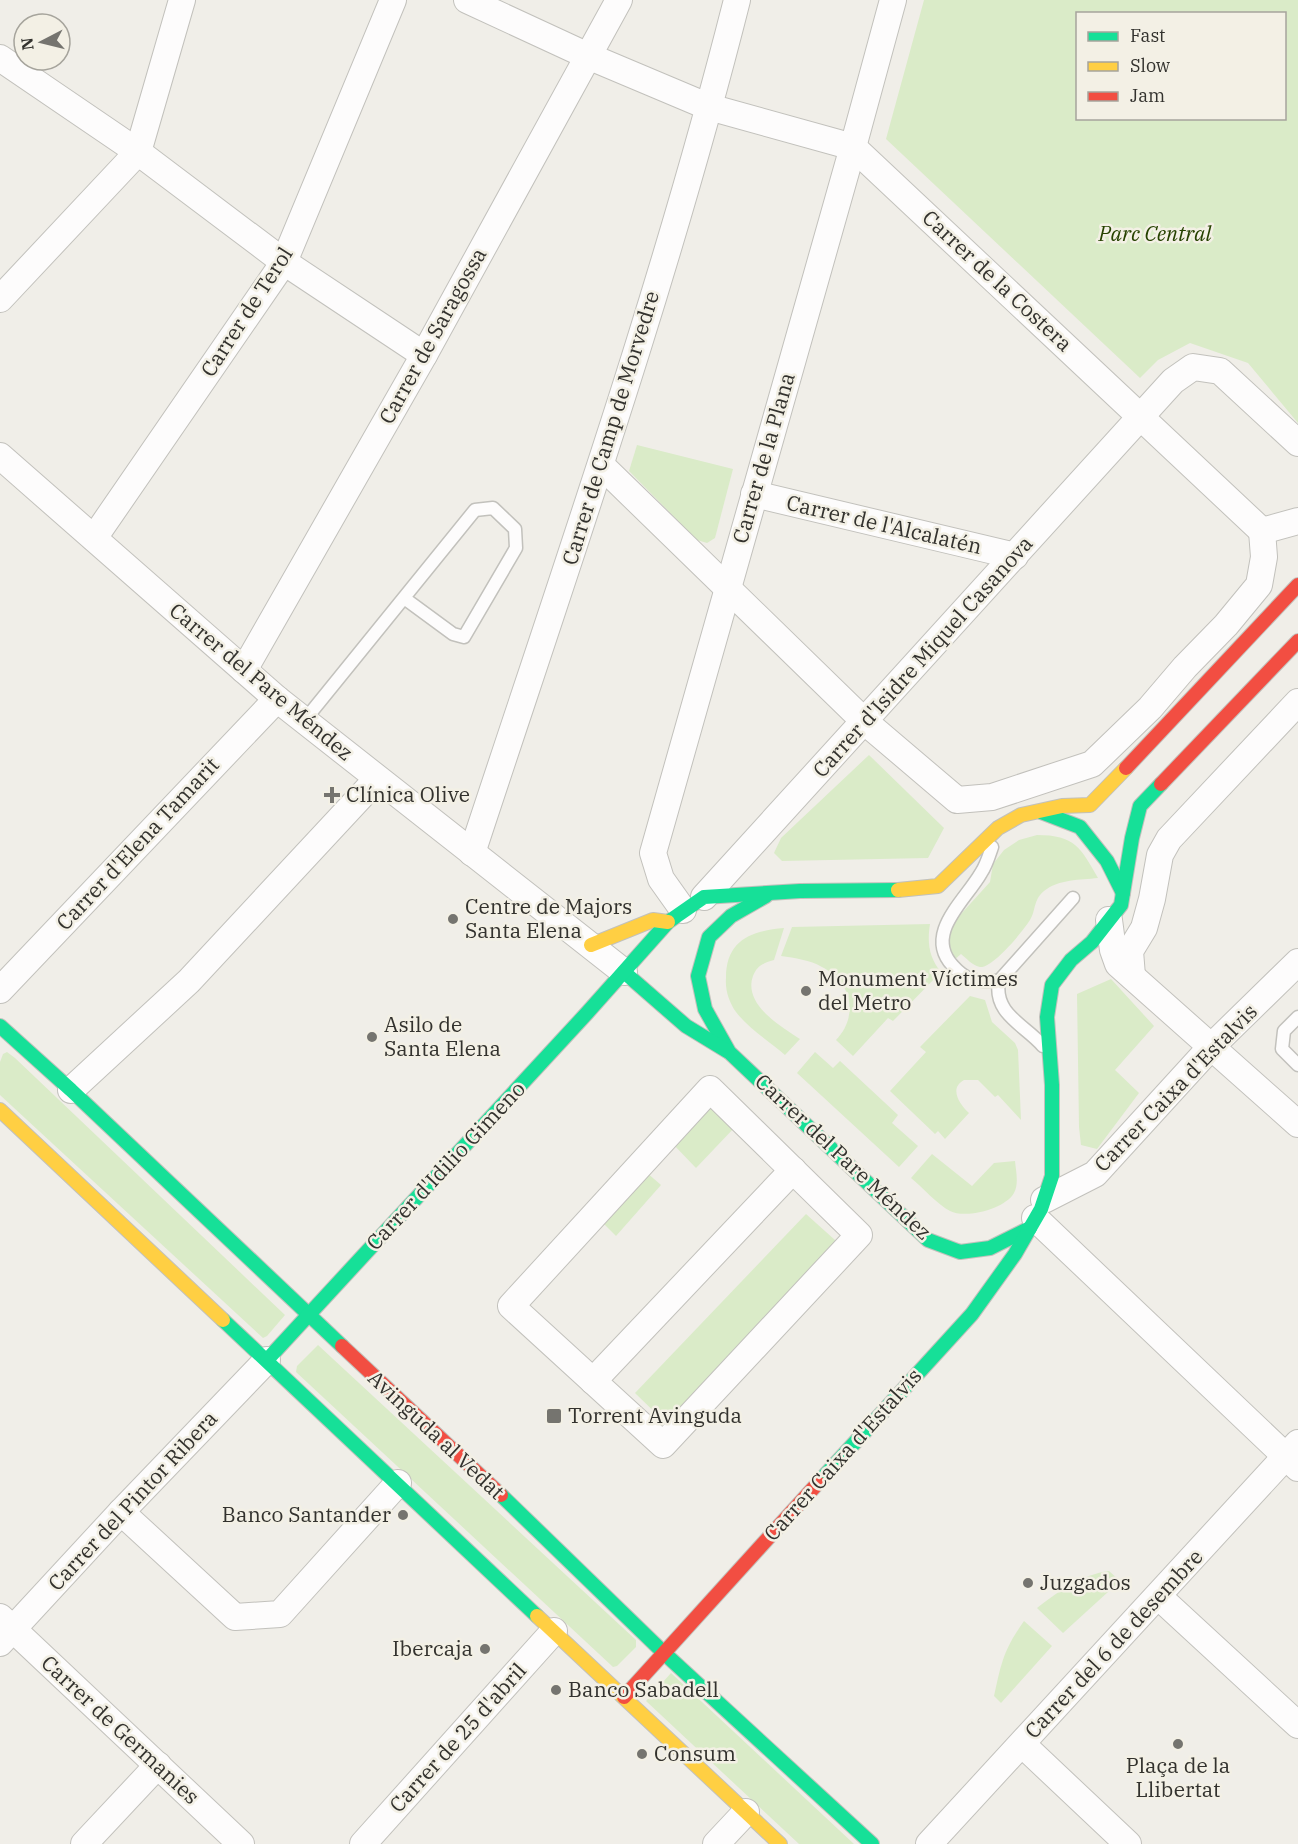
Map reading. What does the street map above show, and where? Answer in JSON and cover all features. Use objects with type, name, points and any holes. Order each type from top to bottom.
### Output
[{"type":"street","points":[[0,299],[138,152],[182,0]]},
{"type":"street","name":"Carrer de Terol","points":[[94,538],[284,262],[393,0]]},
{"type":"street","points":[[467,0],[588,56],[709,107],[853,147]]},
{"type":"street","name":"Carrer de Saragossa","points":[[244,670],[424,355],[619,0]]},
{"type":"street","name":"Carrer de Camp de Morvedre","points":[[472,853],[602,466],[709,107],[737,0]]},
{"type":"street","name":"Carrer de la Plana","points":[[685,910],[661,879],[653,853],[893,0]]},
{"type":"street","points":[[0,58],[138,152],[284,262],[424,355]]},
{"type":"street","name":"Carrer de la Costera","points":[[853,147],[1262,531]]},
{"type":"street","points":[[1141,416],[1173,381],[1194,367],[1220,371],[1298,443]]},
{"type":"street","name":"Carrer d'Isidre Miquel Casanova","points":[[685,910],[864,721],[1141,416]]},
{"type":"street","name":"Carrer del Pare Méndez","points":[[0,456],[277,699],[591,945],[696,1034],[714,1046],[729,1052]]},
{"type":"street","points":[[602,466],[864,721],[957,800],[992,796],[1092,764]]},
{"type":"street","name":"Carrer de l'Alcalatén","points":[[754,494],[1015,556]]},
{"type":"street","points":[[967,857],[974,836],[991,813],[1069,791],[1092,764],[1150,708],[1185,667],[1226,625],[1259,585],[1264,557],[1262,531],[1298,521]]},
{"type":"street","points":[[591,945],[685,910],[774,892],[887,891],[938,886],[998,828],[1021,815],[1062,806],[1090,805],[1298,585]]},
{"type":"street","name":"Carrer Caixa d'Estalvis","points":[[624,1697],[983,1301],[1015,1254],[1036,1216],[1052,1176],[1053,1135],[1047,1017],[1052,985],[1071,960],[1092,942],[1121,905],[1140,806],[1298,641]]},
{"type":"street","name":"Carrer d'Elena Tamarit","points":[[0,990],[277,699]]},
{"type":"street","points":[[1132,976],[1130,951],[1144,928],[1160,855],[1169,839],[1298,702]]},
{"type":"street","points":[[71,1090],[189,981],[377,779]]},
{"type":"street","points":[[1038,811],[1080,827],[1124,886],[1160,855]]},
{"type":"street","name":"Carrer del Pare Méndez","points":[[774,892],[731,916],[709,937],[698,976],[705,1009],[729,1052],[928,1240],[960,1252],[990,1248],[1036,1216]]},
{"type":"street","name":"Carrer d'Idilio Gimeno","points":[[267,1360],[624,972],[685,910]]},
{"type":"street","points":[[1109,920],[1113,950],[1118,964],[1298,1124]]},
{"type":"street","name":"Carrer Caixa d'Estalvis","points":[[1036,1216],[1095,1174],[1211,1047],[1298,962]]},
{"type":"street","name":"Avinguda al Vedat","points":[[0,1026],[462,1457],[664,1653],[873,1844]]},
{"type":"street","points":[[710,1089],[859,1235],[663,1445],[593,1381],[511,1306],[710,1089]]},
{"type":"street","points":[[0,1110],[780,1844]]},
{"type":"street","points":[[593,1381],[793,1170]]},
{"type":"street","points":[[1036,1216],[1294,1456]]},
{"type":"street","name":"Carrer del Pintor Ribera","points":[[4,1630],[267,1360]]},
{"type":"street","name":"Carrer del 6 de desembre","points":[[929,1844],[1158,1596],[1294,1456]]},
{"type":"street","points":[[121,1512],[235,1617],[280,1614],[398,1483]]},
{"type":"street","points":[[1158,1596],[1298,1725]]},
{"type":"street","name":"Carrer de Germanies","points":[[4,1630],[158,1765],[241,1844]]},
{"type":"street","name":"Carrer de 25 d'abril","points":[[363,1844],[554,1631]]},
{"type":"street","points":[[1022,1744],[1128,1844]]},
{"type":"street","points":[[84,1844],[158,1765]]},
{"type":"street","points":[[716,1844],[746,1812]]},
{"type":"lane","points":[[304,721],[475,510],[493,508],[515,529],[516,548],[464,637],[453,634],[404,598]]},
{"type":"lane","points":[[998,828],[983,871],[952,914],[943,931],[942,944],[947,960],[969,979],[999,981]]},
{"type":"lane","points":[[1050,1054],[1041,1043],[1007,1015],[1000,1000],[999,981],[1073,898]]},
{"type":"lane","points":[[1298,1017],[1284,1031],[1282,1049],[1298,1065]]},
{"type":"green space","name":"Parc Central","points":[[924,0],[1298,0],[1298,423],[1248,363],[1190,343],[1158,360],[1140,378],[886,139]]},
{"type":"green space","points":[[637,445],[733,469],[715,538],[707,543],[697,540],[629,471]]},
{"type":"green space","points":[[869,755],[944,828],[928,858],[782,861],[774,853],[781,838]]},
{"type":"green space","points":[[1037,835],[1060,838],[1075,845],[1087,859],[1098,878],[1063,882],[1044,891],[1038,898],[1032,917],[1021,932],[1000,955],[986,966],[975,965],[961,954],[954,960],[946,945],[951,925],[990,882],[993,864],[1004,850],[1019,840]]},
{"type":"green space","points":[[930,924],[930,950],[941,972],[893,1021],[888,1018],[853,1056],[836,1040],[848,1021],[850,1010],[846,990],[840,981],[832,973],[817,965],[781,956],[792,927]]},
{"type":"green space","points":[[784,928],[774,960],[756,970],[751,986],[753,996],[765,1013],[800,1039],[785,1055],[736,1012],[728,996],[726,982],[727,965],[736,946],[751,935]]},
{"type":"green space","points":[[1111,979],[1154,1026],[1115,1070],[1139,1093],[1097,1149],[1081,1145],[1077,994]]},
{"type":"green space","points":[[970,996],[985,1000],[992,1022],[1015,1043],[1018,1050],[1021,1120],[998,1095],[995,1097],[978,1080],[964,1080],[959,1083],[956,1092],[959,1101],[969,1113],[945,1139],[938,1131],[935,1134],[890,1091],[926,1052],[920,1047]]},
{"type":"green space","points":[[7,1052],[285,1315],[267,1336],[263,1338],[0,1095],[0,1062],[3,1054]]},
{"type":"green space","points":[[815,1052],[833,1068],[840,1061],[898,1115],[892,1123],[918,1146],[899,1167],[797,1073]]},
{"type":"green space","points":[[710,1103],[735,1127],[696,1168],[672,1143]]},
{"type":"green space","points":[[932,1154],[972,1186],[994,1163],[1015,1161],[1016,1189],[1002,1204],[985,1211],[965,1214],[950,1211],[911,1178]]},
{"type":"green space","points":[[646,1172],[661,1185],[616,1236],[601,1221]]},
{"type":"green space","points":[[806,1214],[845,1249],[675,1432],[635,1393]]},
{"type":"green space","points":[[318,1345],[636,1640],[636,1647],[617,1666],[613,1667],[296,1372],[297,1366]]},
{"type":"green space","points":[[1109,1571],[1120,1581],[1063,1633],[1037,1608],[1080,1580]]},
{"type":"green space","points":[[1024,1621],[1052,1646],[1001,1703],[994,1696],[1001,1665],[1012,1640]]},
{"type":"green space","points":[[671,1673],[854,1844],[799,1844],[646,1701]]},
{"type":"traffic: fast","points":[[818,1483],[972,1314],[1015,1254],[1041,1209],[1052,1176],[1052,1085],[1047,1017],[1052,985],[1071,960],[1092,942],[1121,905],[1132,838],[1140,806],[1161,784]]},
{"type":"traffic: fast","points":[[1041,812],[1080,827],[1107,861],[1123,893]]},
{"type":"traffic: fast","points":[[267,1360],[668,922],[704,897],[800,891],[898,890]]},
{"type":"traffic: fast","points":[[766,896],[731,916],[709,937],[698,976],[705,1009],[729,1052],[928,1240],[960,1252],[990,1248],[1030,1228]]},
{"type":"traffic: fast","points":[[624,972],[686,1026],[727,1051]]},
{"type":"traffic: fast","points":[[0,1026],[342,1346]]},
{"type":"traffic: fast","points":[[223,1320],[537,1616]]},
{"type":"traffic: fast","points":[[501,1495],[664,1653],[872,1844]]},
{"type":"traffic: slow","points":[[898,890],[938,886],[998,828],[1021,815],[1062,806],[1090,805],[1126,768]]},
{"type":"traffic: slow","points":[[591,945],[653,920],[668,922]]},
{"type":"traffic: slow","points":[[0,1110],[223,1320]]},
{"type":"traffic: slow","points":[[537,1616],[780,1844]]},
{"type":"traffic: jam","points":[[1126,768],[1298,585]]},
{"type":"traffic: jam","points":[[1161,784],[1298,641]]},
{"type":"traffic: jam","points":[[342,1346],[501,1495]]},
{"type":"traffic: jam","points":[[624,1697],[818,1483]]},
{"type":"place","name":"Clínica Olive","points":[[332,795]]},
{"type":"place","name":"Centre de Majors Santa Elena","points":[[453,919]]},
{"type":"place","name":"Monument Víctimes del Metro","points":[[806,991]]},
{"type":"place","name":"Asilo de Santa Elena","points":[[372,1037]]},
{"type":"place","name":"Torrent Avinguda","points":[[554,1416]]},
{"type":"place","name":"Banco Santander","points":[[403,1515]]},
{"type":"place","name":"Juzgados","points":[[1028,1583]]},
{"type":"place","name":"Ibercaja","points":[[485,1649]]},
{"type":"place","name":"Banco Sabadell","points":[[556,1690]]},
{"type":"place","name":"Plaça de la Llibertat","points":[[1178,1744]]},
{"type":"place","name":"Consum","points":[[642,1754]]}]
